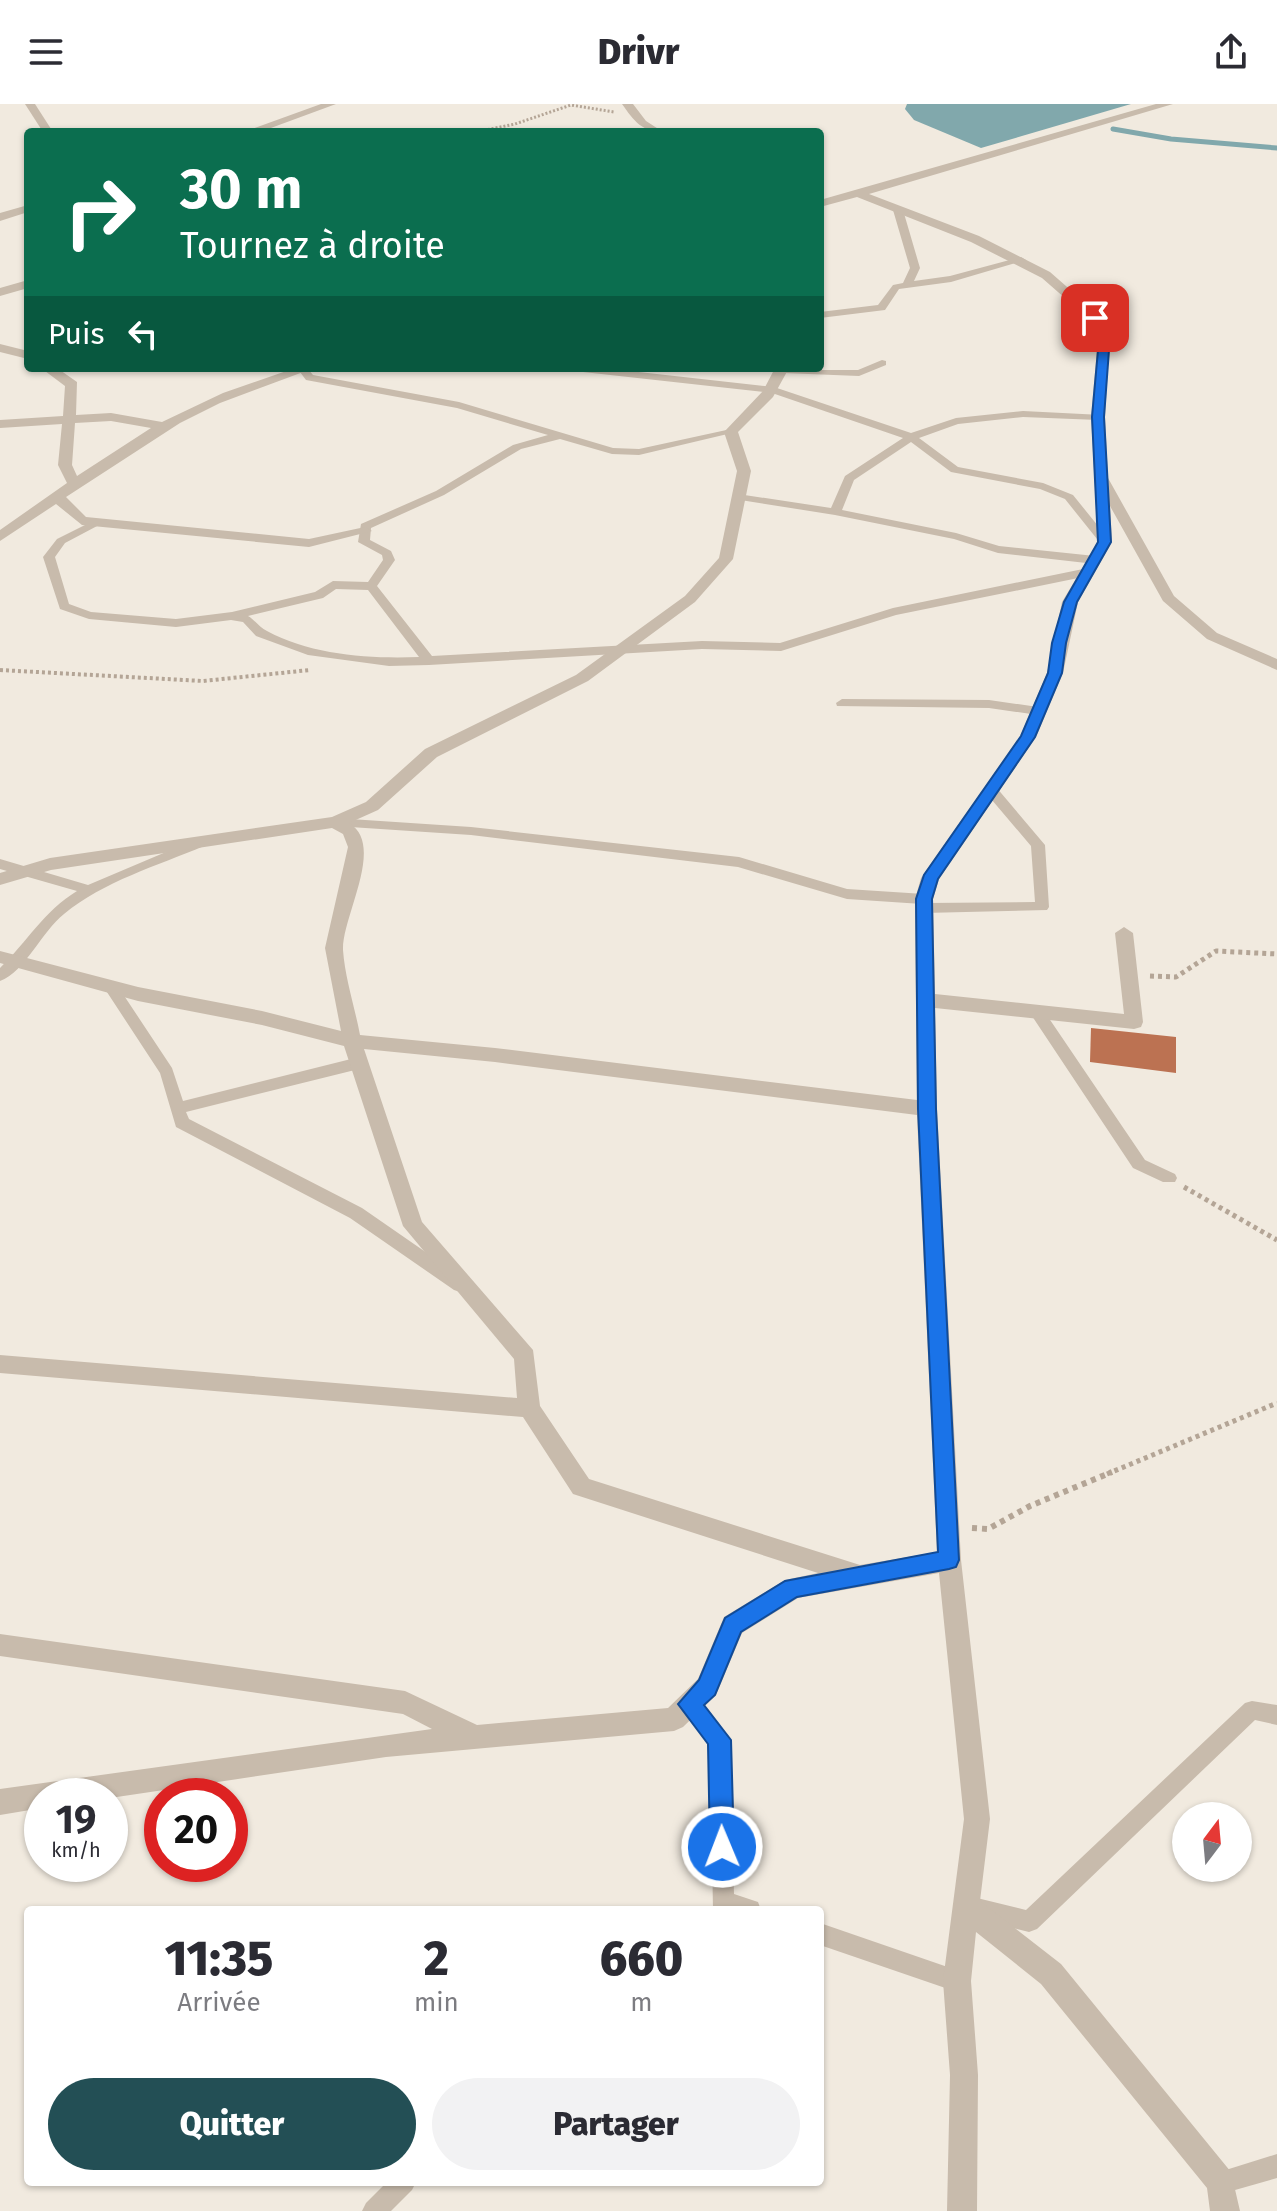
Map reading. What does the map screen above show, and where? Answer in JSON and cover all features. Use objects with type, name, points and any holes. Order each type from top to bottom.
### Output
[{"type":"street","points":[[30,104],[45,128]]},
{"type":"street","points":[[309,125],[332,104]]},
{"type":"street","points":[[261,128],[332,104]]},
{"type":"street","points":[[627,104],[635,116],[652,128]]},
{"type":"street","points":[[824,203],[1168,104]]},
{"type":"street","points":[[854,192],[953,229],[1046,275],[1084,308],[1101,330],[1103,350],[1098,417],[1100,474],[1096,558],[1070,602],[1055,673],[1028,737],[930,878],[924,903],[927,1109],[947,1528],[977,1819],[957,1981],[964,2075],[962,2211]]},
{"type":"street","points":[[0,217],[24,209]]},
{"type":"street","points":[[0,292],[24,285]]},
{"type":"street","points":[[0,348],[24,354]]},
{"type":"street","points":[[54,372],[72,385]]},
{"type":"street","points":[[64,372],[72,385],[65,465],[75,485]]},
{"type":"street","points":[[0,537],[59,499],[104,461],[164,426],[229,395],[294,372]]},
{"type":"street","points":[[0,879],[50,864],[335,822],[372,806],[431,753],[582,678],[690,599],[726,559],[744,471],[731,432],[744,414],[774,390],[782,372]]},
{"type":"street","points":[[0,424],[111,417],[164,426]]},
{"type":"street","points":[[1100,474],[1168,598],[1212,636],[1277,665]]},
{"type":"street","points":[[59,499],[82,521],[95,523],[309,543],[365,531]]},
{"type":"street","points":[[335,822],[350,831],[357,847],[334,948],[352,1041],[413,1226],[525,1356],[529,1408],[581,1487],[861,1576]]},
{"type":"street","points":[[925,1000],[1134,1022],[1124,933]]},
{"type":"street","points":[[9,960],[352,1041],[495,1055],[927,1109]]},
{"type":"street","points":[[0,1364],[529,1408]]},
{"type":"street","points":[[0,1802],[472,1735],[674,1719],[707,1687],[733,1625],[793,1588],[949,1560]]},
{"type":"street","points":[[0,1645],[405,1703],[472,1735]]},
{"type":"street","points":[[966,1907],[1051,1974],[1221,2182],[1225,2211]]},
{"type":"lane","points":[[898,210],[915,268],[907,285]]},
{"type":"lane","points":[[824,315],[881,308],[896,287],[951,279],[1021,260]]},
{"type":"lane","points":[[824,371],[859,373],[882,363]]},
{"type":"lane","points":[[305,372],[310,378],[459,405],[612,451],[639,452],[731,432]]},
{"type":"lane","points":[[610,372],[774,390],[911,437],[955,470],[1043,486],[1069,497],[1096,558]]},
{"type":"lane","points":[[835,512],[849,478],[911,437],[956,421],[1023,414],[1098,417]]},
{"type":"lane","points":[[371,586],[389,560],[387,553],[364,542],[365,526],[440,493],[517,447],[560,435]]},
{"type":"lane","points":[[738,497],[835,512],[998,549],[1096,558]]},
{"type":"lane","points":[[95,523],[61,541],[49,557],[64,606],[89,615],[176,623],[231,616],[319,595],[333,585],[371,586]]},
{"type":"lane","points":[[231,616],[247,619],[260,633],[308,651],[389,662],[702,645],[781,647],[893,612],[1096,558]]},
{"type":"lane","points":[[371,586],[429,661]]},
{"type":"lane","points":[[842,703],[989,704],[1038,711]]},
{"type":"lane","points":[[335,822],[471,831],[739,862],[847,894],[924,903],[1042,907],[1038,845],[991,790]]},
{"type":"lane","points":[[0,976],[9,960],[55,913],[89,890],[204,841]]},
{"type":"lane","points":[[0,864],[89,890]]},
{"type":"lane","points":[[110,986],[167,1072],[182,1123],[356,1213],[470,1292]]},
{"type":"lane","points":[[1037,1012],[1139,1164],[1169,1178]]},
{"type":"lane","points":[[177,1108],[359,1063]]},
{"type":"lane","points":[[689,1704],[720,1740],[724,1905]]},
{"type":"lane","points":[[966,1907],[1029,1921],[1252,1710],[1277,1715]]},
{"type":"lane","points":[[824,1935],[957,1981]]},
{"type":"lane","points":[[1221,2182],[1277,2166]]},
{"type":"lane","points":[[374,2211],[400,2186]]},
{"type":"path","points":[[496,128],[571,105],[635,116]]},
{"type":"path","points":[[0,670],[203,681],[311,670]]},
{"type":"path","points":[[1129,976],[1176,977],[1216,951],[1277,954]]},
{"type":"path","points":[[1169,1178],[1277,1240]]},
{"type":"path","points":[[947,1528],[988,1529],[1030,1506],[1277,1403]]},
{"type":"water","points":[[907,104],[1131,104],[981,148],[914,120],[905,109]]},
{"type":"building","points":[[1091,1028],[1176,1037],[1176,1073],[1090,1062]]},
{"type":"waterway","points":[[1113,129],[1171,139],[1277,148]]},
{"type":"route","points":[[722,1847],[720,1740],[689,1704],[707,1687],[733,1625],[793,1588],[949,1560],[927,1109],[924,899],[930,878],[1028,737],[1055,673],[1070,602],[1105,542],[1098,417],[1103,350],[1101,330],[1095,318]]}]
